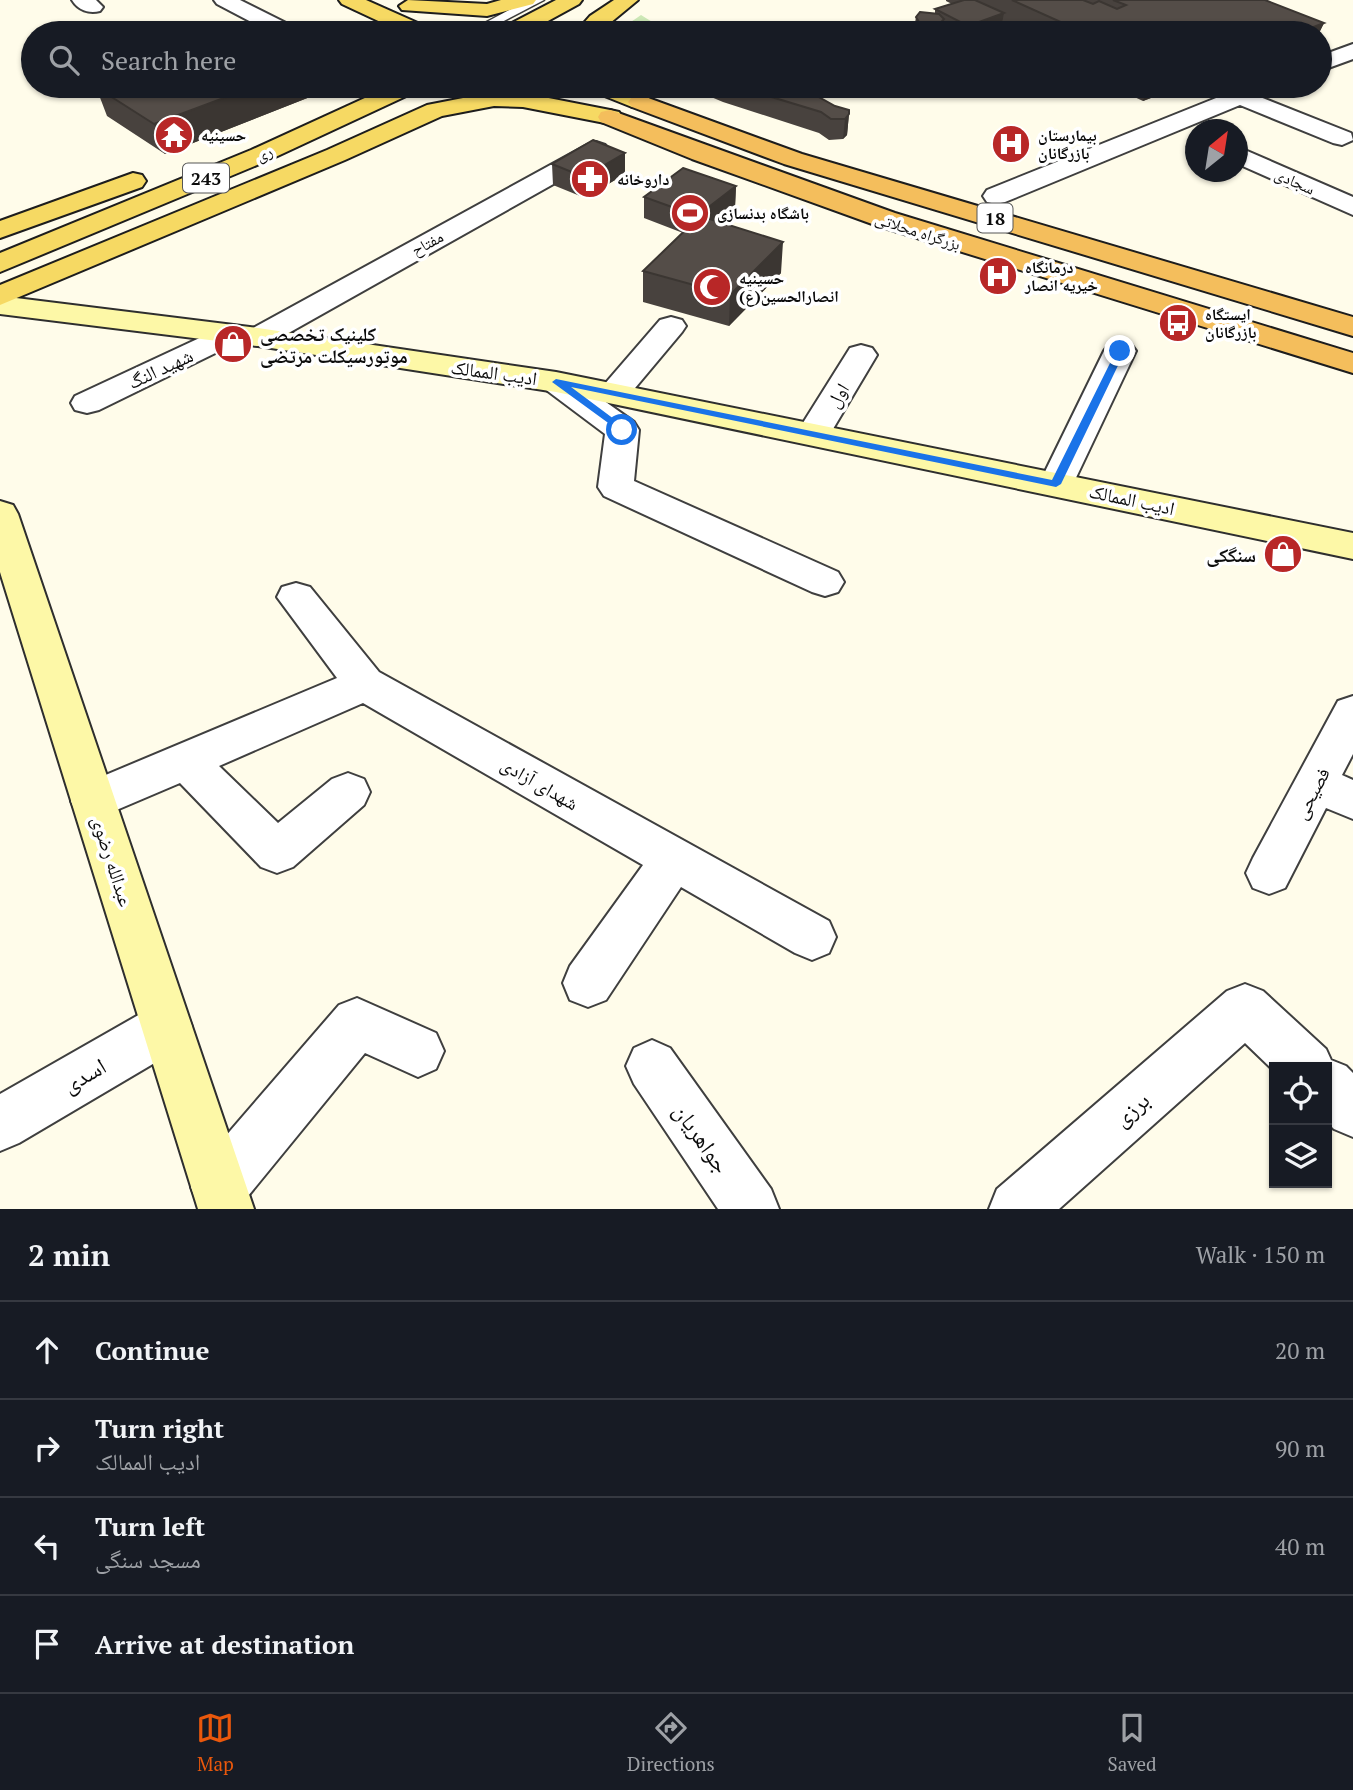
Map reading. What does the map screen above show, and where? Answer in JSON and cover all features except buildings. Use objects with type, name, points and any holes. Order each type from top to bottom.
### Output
[{"type":"highway","name":"بزرگراه محلاتی","points":[[640,102],[793,159],[1074,241],[1353,327]]},
{"type":"highway","name":"بزرگراه محلاتی","points":[[610,117],[748,174],[938,238],[1353,363]]},
{"type":"highway","points":[[1051,273],[1029,256],[1030,248],[1041,243],[1074,241]]},
{"type":"main road","points":[[349,0],[424,21]]},
{"type":"main road","points":[[396,14],[488,10],[526,0]]},
{"type":"main road","points":[[533,21],[572,0]]},
{"type":"main road","points":[[598,21],[628,0]]},
{"type":"main road","points":[[0,230],[215,151],[340,98]]},
{"type":"main road","name":"ری","points":[[0,263],[260,155],[383,98]]},
{"type":"main road","points":[[0,296],[336,155],[435,110],[452,98]]},
{"type":"main road","points":[[566,98],[610,117]]},
{"type":"main road","points":[[630,98],[640,102]]},
{"type":"main road","points":[[634,98],[640,102]]},
{"type":"main road","points":[[435,110],[494,99],[523,100],[610,117]]},
{"type":"main road","name":"ادیب الممالک","points":[[0,304],[245,336],[556,382],[1353,546]]},
{"type":"main road","name":"عبدالله رضوی","points":[[0,514],[222,1198]]},
{"type":"street","points":[[224,0],[264,20]]},
{"type":"street","points":[[1332,58],[1353,51]]},
{"type":"street","points":[[996,196],[1238,98]]},
{"type":"street","points":[[1242,98],[1342,138]]},
{"type":"street","points":[[1170,125],[1185,132]]},
{"type":"street","name":"مفتاح","points":[[245,336],[596,150]]},
{"type":"street","name":"سجادی","points":[[1248,160],[1353,207]]},
{"type":"street","points":[[614,393],[671,326]]},
{"type":"street","name":"شهید النگ","points":[[87,402],[245,336]]},
{"type":"street","points":[[1056,484],[1120,351]]},
{"type":"street","name":"اول","points":[[813,434],[861,355]]},
{"type":"street","points":[[556,382],[622,430],[616,487],[825,582]]},
{"type":"street","name":"شهدای آزادی","points":[[296,597],[365,684],[812,937]]},
{"type":"street","points":[[93,800],[365,684]]},
{"type":"street","name":"فصیحی","points":[[1269,873],[1334,792],[1353,713]]},
{"type":"street","points":[[186,760],[276,852],[348,792]]},
{"type":"street","points":[[588,983],[674,859]]},
{"type":"street","name":"برزی","points":[[1017,1209],[1245,1009],[1303,1062]]},
{"type":"street","points":[[222,1198],[357,1023],[418,1051]]},
{"type":"street","name":"اسدی","points":[[0,1124],[167,1027]]},
{"type":"street","name":"جواهریان","points":[[652,1066],[751,1209]]},
{"type":"street","points":[[1332,1090],[1353,1111]]},
{"type":"lane","points":[[497,21],[538,0]]},
{"type":"green space","points":[[641,15],[651,21],[632,21]]},
{"type":"place","name":"حسینیه","points":[[174,135]]},
{"type":"place","name":"بیمارستان بازرگانان","points":[[1011,144]]},
{"type":"place","name":"داروخانه","points":[[590,179]]},
{"type":"place","name":"باشگاه بدنسازی","points":[[690,213]]},
{"type":"place","name":"درمانگاه خیریه انصار","points":[[998,276]]},
{"type":"place","name":"حسینیه انصارالحسین(ع)","points":[[712,287]]},
{"type":"place","name":"ایستگاه بازرگانان","points":[[1178,323]]},
{"type":"place","name":"کلینیک تخصصی موتورسیکلت مرتضی","points":[[233,344]]},
{"type":"place","name":"سنگکی","points":[[1283,554]]},
{"type":"route","points":[[622,430],[556,382],[1056,484],[1120,351]]}]
